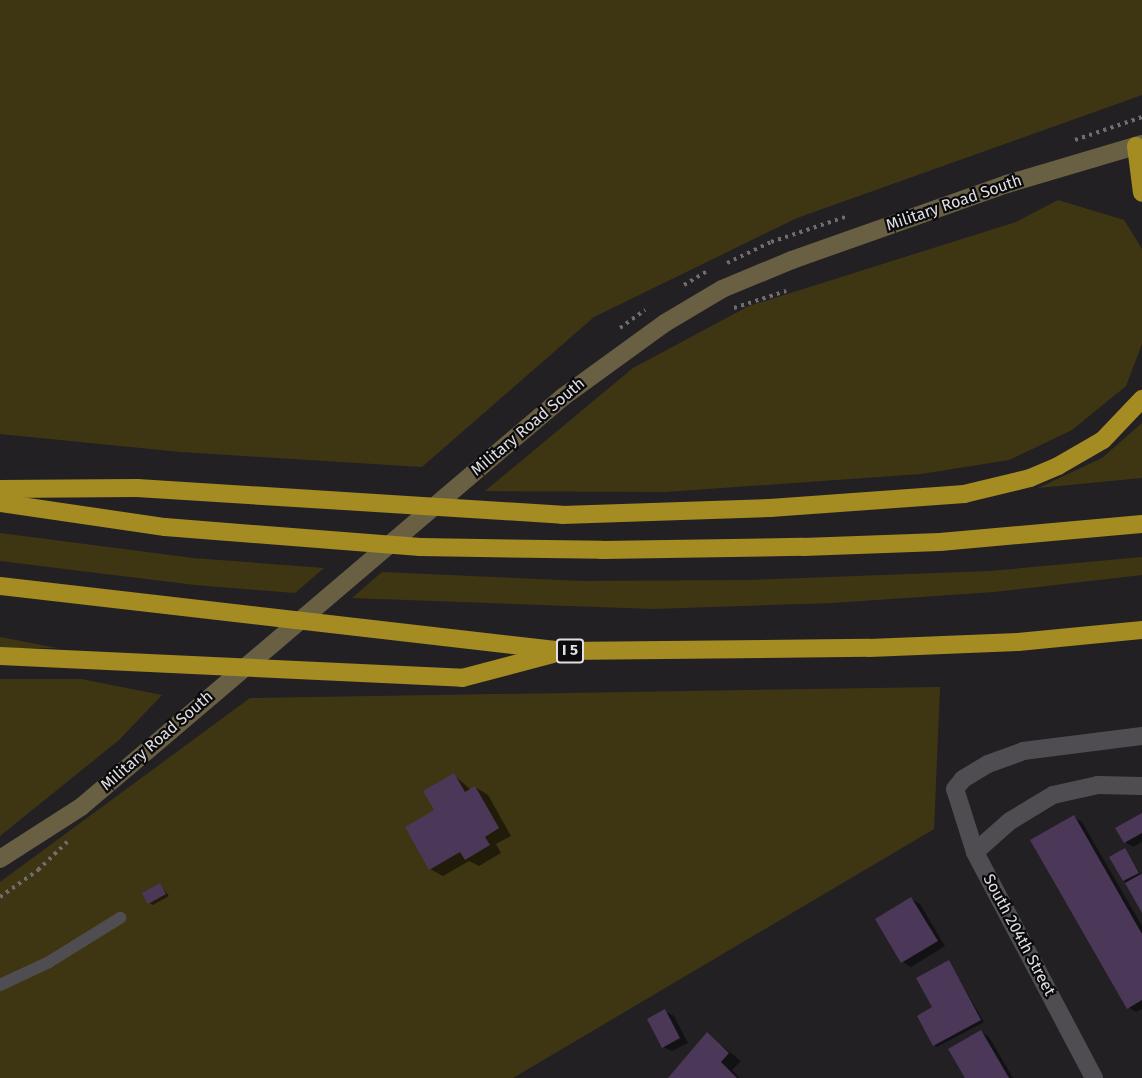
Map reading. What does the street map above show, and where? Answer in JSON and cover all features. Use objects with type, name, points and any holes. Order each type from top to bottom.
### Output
[{"type":"highway","points":[[1140,147],[1142,193]]},
{"type":"highway","points":[[0,489],[137,488],[562,515],[770,508],[964,494],[1030,478],[1068,461],[1103,440],[1142,399]]},
{"type":"highway","points":[[0,503],[165,527],[431,547],[602,550],[940,542],[1142,524]]},
{"type":"highway","name":"I 5","points":[[0,586],[564,651],[869,648],[1018,642],[1142,630]]},
{"type":"highway","points":[[0,656],[462,678],[564,651]]},
{"type":"main road","name":"Military Road South","points":[[0,859],[81,807],[537,419],[617,354],[722,289],[995,188],[1140,147]]},
{"type":"street","name":"South 204th Street","points":[[1094,1078],[975,852],[955,789],[963,779],[988,764],[1023,751],[1142,736]]},
{"type":"street","points":[[975,852],[1010,821],[1053,795],[1098,785],[1142,786]]},
{"type":"lane","points":[[0,985],[49,962],[120,918]]},
{"type":"path","points":[[781,293],[786,291]]},
{"type":"shaded area","points":[[0,0],[1142,0],[1142,95],[797,218],[594,317],[422,467],[181,452],[0,434]]},
{"type":"shaded area","points":[[1058,200],[1124,220],[1142,249],[1142,344],[1126,386],[1072,430],[1009,460],[921,474],[665,492],[485,491],[633,368],[749,306],[1016,222]]},
{"type":"shaded area","points":[[1142,423],[1142,478],[1038,488],[1102,458]]},
{"type":"shaded area","points":[[0,533],[193,558],[324,568],[295,593],[195,585],[0,561]]},
{"type":"shaded area","points":[[1142,557],[1142,575],[994,592],[832,603],[652,609],[352,598],[382,572],[582,581],[751,580],[990,571]]},
{"type":"shaded area","points":[[0,637],[57,648],[0,648]]},
{"type":"shaded area","points":[[0,679],[81,679],[162,695],[119,740],[0,836]]},
{"type":"shaded area","points":[[940,687],[934,829],[513,1078],[0,1078],[0,882],[250,698]]},
{"type":"building","points":[[454,773],[465,792],[475,786],[499,828],[485,837],[490,845],[465,860],[460,852],[429,870],[405,827],[434,810],[423,791]]},
{"type":"building","points":[[1142,813],[1142,833],[1124,843],[1115,828]]},
{"type":"building","points":[[1074,815],[1142,934],[1142,1000],[1127,1009],[1030,840]]},
{"type":"building","points":[[1125,848],[1139,873],[1123,881],[1109,857]]},
{"type":"building","points":[[1142,875],[1142,913],[1125,883]]},
{"type":"building","points":[[160,883],[166,894],[148,904],[142,893]]},
{"type":"building","points":[[911,897],[938,941],[901,963],[875,919]]},
{"type":"building","points":[[949,960],[981,1020],[933,1046],[917,1016],[932,1007],[916,978]]},
{"type":"building","points":[[665,1009],[680,1038],[662,1048],[647,1019]]},
{"type":"building","points":[[981,1030],[1009,1078],[965,1078],[948,1049]]},
{"type":"building","points":[[707,1032],[729,1053],[721,1062],[737,1078],[668,1078]]}]
